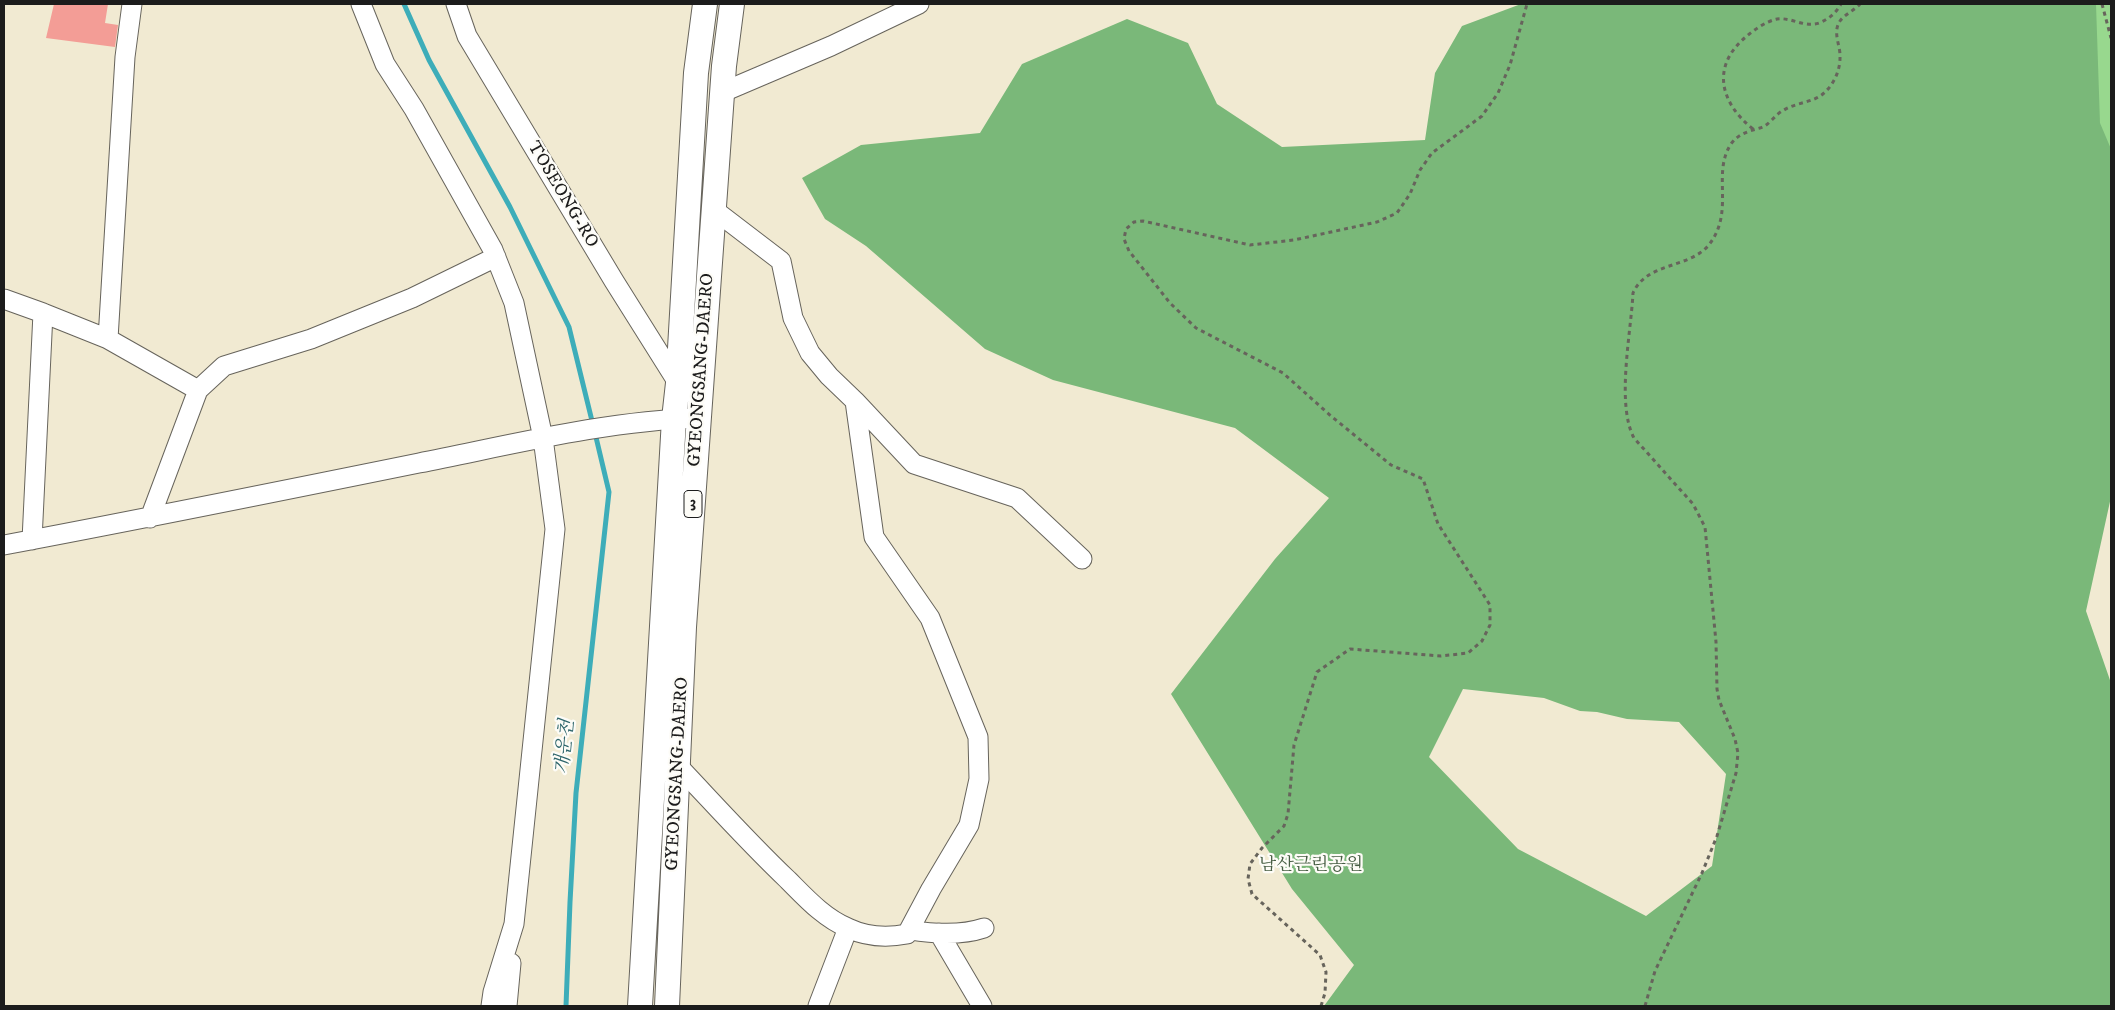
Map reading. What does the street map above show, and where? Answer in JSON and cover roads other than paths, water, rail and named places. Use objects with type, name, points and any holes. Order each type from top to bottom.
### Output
[{"type":"main road","name":"GYEONGSANG-DAERO","points":[[640,1006],[696,73],[705,4]]},
{"type":"main road","name":"GYEONGSANG-DAERO","points":[[667,1006],[684,627],[713,210],[727,31],[732,4]]},
{"type":"street","points":[[108,339],[125,57],[132,4]]},
{"type":"street","points":[[361,4],[385,64],[414,109],[496,257],[514,303],[549,437],[555,529],[506,1006]]},
{"type":"street","name":"TOSEONG-RO","points":[[456,4],[466,36],[678,383]]},
{"type":"street","points":[[723,92],[831,46],[919,4]]},
{"type":"street","points":[[713,210],[781,261],[793,318],[810,353],[829,376],[914,464],[1017,498],[1082,559]]},
{"type":"street","points":[[150,518],[198,390],[224,366],[311,340],[412,298],[496,257]]},
{"type":"street","points":[[4,299],[108,339],[198,390]]},
{"type":"street","points":[[32,540],[43,313]]},
{"type":"street","points":[[679,767],[759,852],[822,913],[848,928],[875,936],[886,937],[907,934],[969,825],[979,779],[978,737],[930,618],[874,537],[855,401]]},
{"type":"street","points":[[4,545],[150,518],[549,437],[643,422],[699,418]]},
{"type":"street","points":[[491,1006],[493,992],[514,924]]},
{"type":"street","points":[[818,1006],[848,928]]},
{"type":"street","points":[[910,930],[939,933],[971,933],[984,928]]},
{"type":"street","points":[[939,933],[982,1006]]},
{"type":"waterway","points":[[404,4],[429,60],[510,207],[569,327],[593,425]]},
{"type":"waterway","name":"개운천","points":[[566,1006],[576,793],[609,492],[595,433]]},
{"type":"park label","name":"남산근린공원","points":[[1311,866]]}]
